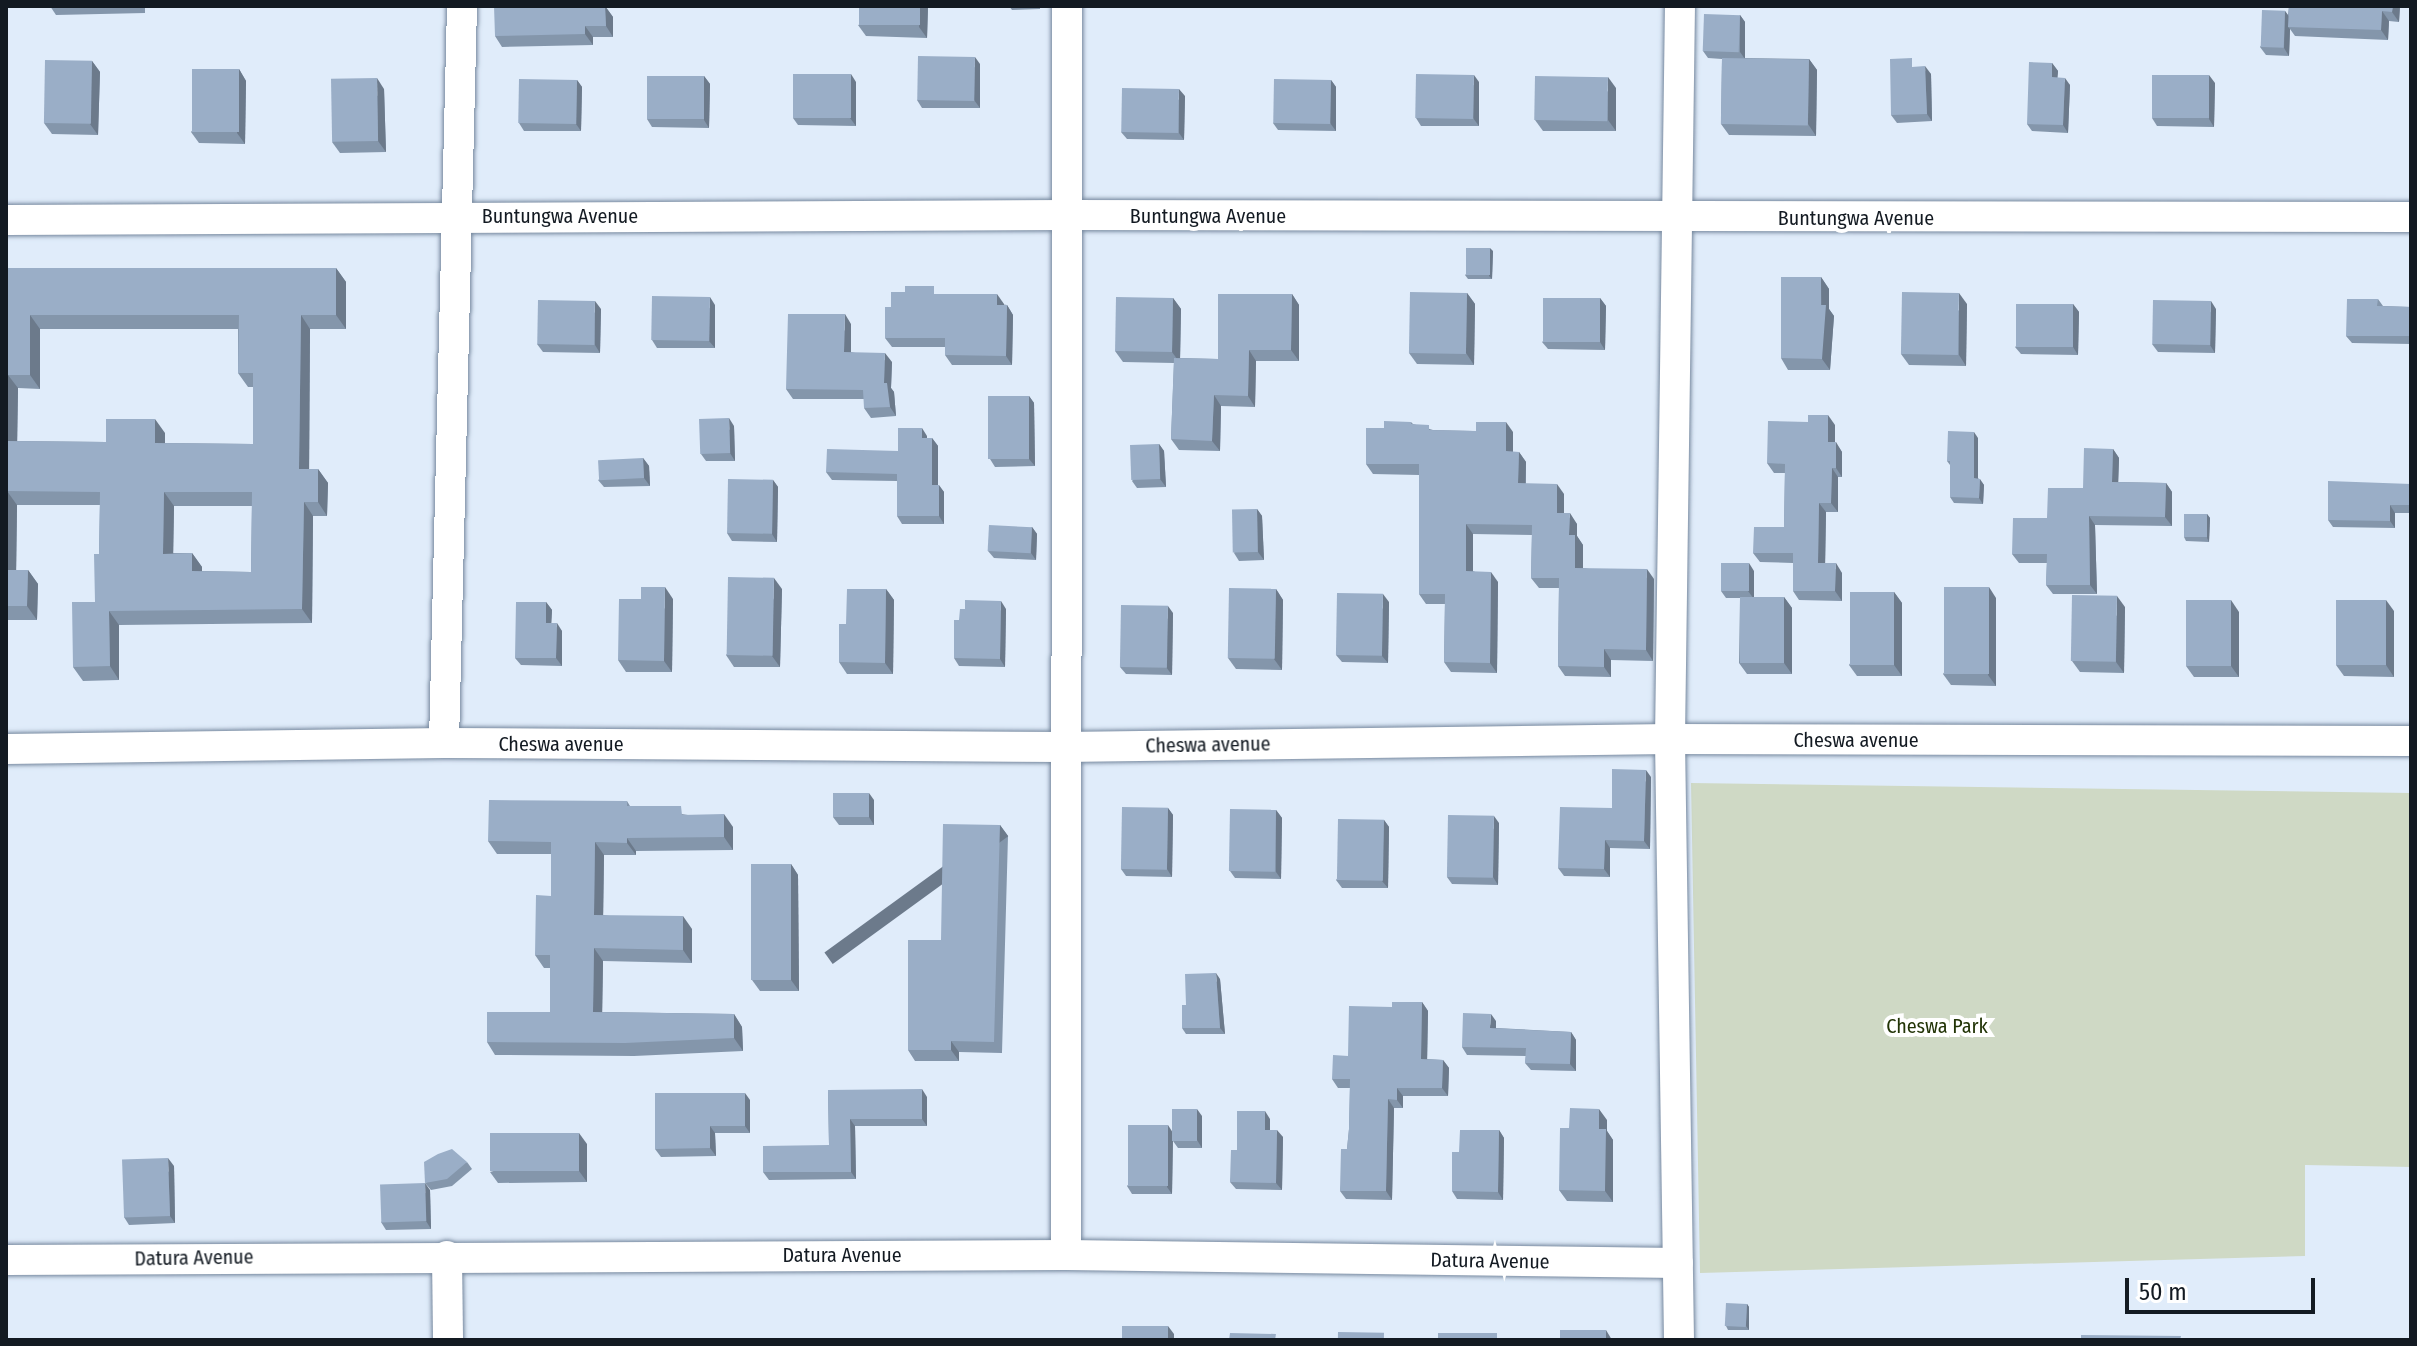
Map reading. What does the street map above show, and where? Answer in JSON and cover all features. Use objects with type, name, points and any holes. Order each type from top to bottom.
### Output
[{"type":"street","points":[[444,743],[462,6]]},
{"type":"street","points":[[1066,1255],[1064,747],[1067,6]]},
{"type":"street","points":[[1679,1340],[1670,739],[1680,6]]},
{"type":"street","name":"Buntungwa Avenue","points":[[6,220],[1066,215],[2411,217]]},
{"type":"street","name":"Cheswa avenue","points":[[6,749],[444,743],[1064,747],[1670,739],[2411,741]]},
{"type":"street","name":"Datura Avenue","points":[[6,1260],[1066,1255],[1678,1263]]},
{"type":"street","points":[[447,1256],[448,1340]]},
{"type":"green space","name":"Cheswa Park","points":[[1691,783],[2411,793],[2411,1167],[2305,1165],[2305,1256],[1700,1273]]},
{"type":"building","points":[[494,6],[605,6],[606,26],[585,26],[585,34],[495,36]]},
{"type":"building","points":[[859,6],[920,6],[920,25],[859,25]]},
{"type":"building","points":[[2289,6],[2393,6],[2392,12],[2382,11],[2381,30],[2288,27]]},
{"type":"building","points":[[2262,10],[2285,11],[2284,48],[2261,47]]},
{"type":"building","points":[[1704,14],[1740,15],[1739,52],[1703,51]]},
{"type":"building","points":[[918,56],[975,57],[974,101],[917,100]]},
{"type":"building","points":[[1722,58],[1809,60],[1808,126],[1721,124]]},
{"type":"building","points":[[1912,58],[1912,67],[1925,66],[1927,114],[1891,115],[1890,59]]},
{"type":"building","points":[[45,60],[92,61],[91,124],[44,123]]},
{"type":"building","points":[[2029,62],[2052,63],[2052,77],[2065,78],[2063,125],[2027,124]]},
{"type":"building","points":[[192,69],[239,69],[239,132],[192,132]]},
{"type":"building","points":[[793,74],[851,74],[851,118],[793,118]]},
{"type":"building","points":[[1416,74],[1474,75],[1473,119],[1415,118]]},
{"type":"building","points":[[2152,75],[2209,75],[2209,118],[2152,118]]},
{"type":"building","points":[[647,76],[704,76],[704,119],[647,119]]},
{"type":"building","points":[[1535,76],[1608,77],[1607,121],[1534,120]]},
{"type":"building","points":[[377,78],[378,141],[332,142],[331,79]]},
{"type":"building","points":[[519,79],[577,80],[576,124],[518,123]]},
{"type":"building","points":[[1274,79],[1331,80],[1330,124],[1273,123]]},
{"type":"building","points":[[1122,88],[1179,89],[1178,133],[1121,132]]},
{"type":"building","points":[[1466,248],[1490,248],[1490,275],[1466,275]]},
{"type":"building","points":[[6,268],[336,268],[336,315],[301,315],[299,469],[318,469],[318,502],[304,502],[302,609],[109,611],[110,666],[73,667],[72,602],[95,602],[94,554],[99,554],[100,492],[7,491],[6,570]],"holes":[[[30,315],[239,315],[238,373],[253,373],[253,444],[155,443],[155,419],[106,419],[106,442],[7,441],[8,375],[30,375]],[[164,492],[252,492],[251,572],[192,571],[192,553],[163,554]]]},
{"type":"building","points":[[1781,277],[1821,277],[1821,305],[1826,305],[1822,359],[1781,358]]},
{"type":"building","points":[[905,286],[934,286],[934,294],[997,294],[997,305],[1007,305],[1006,356],[945,355],[945,338],[885,338],[885,307],[891,307],[891,292],[905,292]]},
{"type":"building","points":[[1410,292],[1467,293],[1466,354],[1409,353]]},
{"type":"building","points":[[1902,292],[1959,293],[1958,355],[1901,354]]},
{"type":"building","points":[[1218,294],[1292,294],[1291,350],[1249,350],[1248,396],[1214,395],[1212,441],[1171,439],[1174,358],[1218,359]]},
{"type":"building","points":[[652,296],[710,297],[709,341],[651,340]]},
{"type":"building","points":[[1116,297],[1173,298],[1172,352],[1115,351]]},
{"type":"building","points":[[1543,298],[1600,298],[1600,342],[1543,342]]},
{"type":"building","points":[[2347,299],[2378,299],[2377,306],[2411,307],[2411,336],[2346,336]]},
{"type":"building","points":[[538,300],[595,301],[594,345],[537,344]]},
{"type":"building","points":[[2153,300],[2211,301],[2210,345],[2152,344]]},
{"type":"building","points":[[2016,304],[2073,304],[2073,347],[2016,347]]},
{"type":"building","points":[[788,314],[845,314],[844,352],[885,353],[884,383],[887,383],[890,407],[864,408],[863,390],[786,389]]},
{"type":"building","points":[[988,396],[1029,396],[1029,459],[988,459]]},
{"type":"building","points":[[1808,415],[1828,415],[1828,442],[1836,442],[1831,503],[1819,503],[1818,563],[1836,563],[1835,591],[1793,591],[1793,553],[1753,553],[1754,527],[1784,527],[1785,464],[1767,463],[1768,421],[1808,422]]},
{"type":"building","points":[[729,418],[730,453],[700,454],[699,419]]},
{"type":"building","points":[[1384,421],[1429,425],[1429,430],[1476,431],[1476,422],[1506,422],[1506,451],[1519,452],[1518,483],[1557,484],[1557,513],[1570,513],[1569,535],[1575,535],[1575,568],[1647,569],[1646,650],[1604,649],[1604,667],[1558,666],[1559,578],[1531,578],[1532,525],[1466,524],[1466,571],[1491,572],[1490,663],[1444,662],[1445,594],[1419,594],[1419,464],[1366,464],[1366,428],[1384,428]]},
{"type":"building","points":[[898,428],[922,428],[922,438],[932,438],[932,485],[939,485],[939,516],[897,516],[897,474],[826,472],[827,449],[898,451]]},
{"type":"building","points":[[1948,431],[1974,432],[1974,478],[1980,479],[1979,498],[1950,497]]},
{"type":"building","points":[[1159,444],[1160,479],[1131,480],[1130,445]]},
{"type":"building","points":[[2084,448],[2113,449],[2112,482],[2166,483],[2165,517],[2089,516],[2090,585],[2046,585],[2047,554],[2012,554],[2013,518],[2047,518],[2048,488],[2083,488]]},
{"type":"building","points":[[643,458],[644,478],[599,480],[598,460]]},
{"type":"building","points":[[728,479],[773,480],[772,534],[727,533]]},
{"type":"building","points":[[2328,481],[2411,484],[2411,505],[2390,505],[2390,521],[2328,520]]},
{"type":"building","points":[[1232,509],[1257,509],[1258,552],[1233,552]]},
{"type":"building","points":[[2184,514],[2207,514],[2207,537],[2184,537]]},
{"type":"building","points":[[989,525],[1032,527],[1031,553],[988,551]]},
{"type":"building","points":[[1721,563],[1749,563],[1749,591],[1721,591]]},
{"type":"building","points":[[6,570],[28,570],[27,606],[6,606]]},
{"type":"building","points":[[728,577],[774,578],[773,656],[727,655]]},
{"type":"building","points":[[641,587],[665,587],[664,661],[618,660],[619,599],[641,599]]},
{"type":"building","points":[[1944,587],[1989,587],[1989,674],[1944,674]]},
{"type":"building","points":[[1229,588],[1276,589],[1275,659],[1228,658]]},
{"type":"building","points":[[847,589],[886,589],[885,663],[839,662],[839,624],[846,624]]},
{"type":"building","points":[[1850,592],[1894,592],[1894,665],[1850,665]]},
{"type":"building","points":[[1337,593],[1383,594],[1382,656],[1336,655]]},
{"type":"building","points":[[2072,595],[2117,596],[2116,662],[2071,661]]},
{"type":"building","points":[[1740,597],[1784,597],[1784,663],[1740,663]]},
{"type":"building","points":[[965,600],[1001,601],[1000,659],[954,658],[954,620],[959,620],[960,609],[965,609]]},
{"type":"building","points":[[2186,600],[2231,600],[2231,666],[2186,666]]},
{"type":"building","points":[[2336,600],[2386,600],[2386,665],[2336,665]]},
{"type":"building","points":[[516,602],[546,602],[546,623],[557,623],[556,658],[515,658]]},
{"type":"building","points":[[1121,605],[1168,606],[1167,668],[1120,667]]},
{"type":"building","points":[[1612,769],[1646,770],[1644,841],[1605,840],[1604,869],[1558,868],[1560,807],[1612,808]]},
{"type":"building","points":[[833,793],[869,793],[869,817],[833,817]]},
{"type":"building","points":[[489,800],[627,801],[627,806],[681,806],[682,815],[724,814],[724,837],[627,838],[627,843],[595,842],[594,915],[683,916],[683,950],[594,948],[593,1012],[734,1014],[734,1038],[625,1043],[487,1042],[487,1012],[550,1012],[550,955],[535,955],[536,895],[551,896],[551,842],[488,841]]},
{"type":"building","points":[[1122,807],[1168,808],[1167,870],[1121,869]]},
{"type":"building","points":[[1230,809],[1276,810],[1275,872],[1229,871]]},
{"type":"building","points":[[1448,815],[1494,816],[1493,878],[1447,877]]},
{"type":"building","points":[[1338,819],[1384,820],[1383,881],[1337,880]]},
{"type":"building","points":[[943,824],[1000,825],[994,1042],[951,1041],[951,1050],[908,1050],[908,940],[941,940]]},
{"type":"building","points":[[751,864],[791,864],[791,980],[751,980]]},
{"type":"building","points":[[1216,973],[1220,1028],[1182,1028],[1182,1005],[1186,1005],[1185,974]]},
{"type":"building","points":[[1392,1002],[1422,1002],[1421,1059],[1443,1060],[1442,1088],[1397,1088],[1397,1100],[1388,1099],[1386,1191],[1340,1191],[1341,1149],[1347,1149],[1349,1129],[1350,1079],[1332,1079],[1333,1055],[1348,1056],[1349,1006],[1392,1007]]},
{"type":"building","points":[[1463,1013],[1491,1014],[1490,1028],[1571,1032],[1570,1064],[1525,1063],[1526,1048],[1462,1047]]},
{"type":"building","points":[[922,1089],[922,1119],[850,1119],[851,1172],[763,1172],[763,1146],[829,1145],[828,1090]]},
{"type":"building","points":[[655,1093],[745,1093],[745,1126],[710,1126],[710,1148],[655,1149]]},
{"type":"building","points":[[1570,1108],[1599,1109],[1599,1129],[1606,1129],[1605,1191],[1559,1190],[1560,1128],[1569,1128]]},
{"type":"building","points":[[1172,1109],[1197,1109],[1197,1141],[1172,1141]]},
{"type":"building","points":[[1237,1111],[1265,1111],[1265,1130],[1277,1130],[1276,1183],[1230,1182],[1231,1150],[1237,1150]]},
{"type":"building","points":[[1128,1125],[1168,1125],[1168,1186],[1128,1186]]},
{"type":"building","points":[[1460,1130],[1499,1130],[1498,1192],[1452,1191],[1452,1152],[1459,1152]]},
{"type":"building","points":[[490,1133],[579,1133],[579,1171],[490,1171]]},
{"type":"building","points":[[452,1149],[467,1162],[447,1179],[425,1183],[424,1162]]},
{"type":"building","points":[[168,1158],[170,1216],[124,1218],[122,1160]]},
{"type":"building","points":[[425,1183],[426,1221],[381,1223],[380,1185]]},
{"type":"building","points":[[1726,1303],[1747,1304],[1746,1327],[1725,1326]]},
{"type":"building","points":[[1122,1326],[1168,1326],[1168,1340],[1122,1340]]},
{"type":"building","points":[[1560,1330],[1606,1330],[1606,1340],[1560,1340]]},
{"type":"building","points":[[1338,1332],[1384,1333],[1384,1340],[1338,1340]]},
{"type":"building","points":[[1230,1333],[1276,1334],[1275,1340],[1229,1340]]},
{"type":"building","points":[[1438,1333],[1497,1333],[1497,1340],[1438,1340]]},
{"type":"building","points":[[2081,1335],[2181,1336],[2180,1340],[2081,1340]]}]
